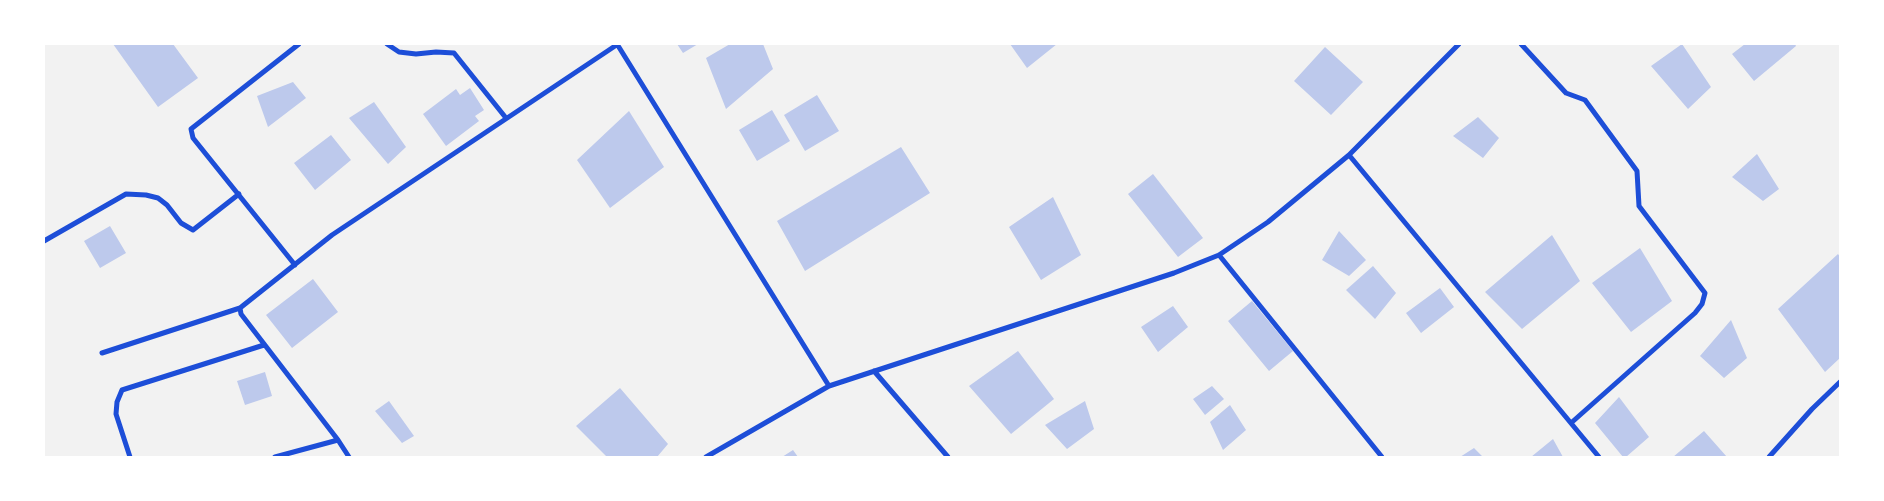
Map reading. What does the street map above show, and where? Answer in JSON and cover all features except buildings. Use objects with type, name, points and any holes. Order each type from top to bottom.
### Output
[{"type":"street","points":[[295,265],[193,138],[191,129],[299,44]]},
{"type":"street","points":[[386,44],[399,52],[416,54],[454,53],[506,118]]},
{"type":"street","points":[[102,353],[240,308],[332,235],[618,44],[829,386]]},
{"type":"street","points":[[706,457],[829,386],[1174,273],[1219,255],[1268,222],[1349,155],[1459,44]]},
{"type":"street","points":[[1521,44],[1566,92],[1585,100],[1636,171],[1639,206],[1705,293],[1702,304],[1695,313],[1571,423]]},
{"type":"street","points":[[1349,155],[1599,457]]},
{"type":"street","points":[[44,241],[126,194],[146,194],[158,198],[167,204],[181,224],[193,230],[239,194]]},
{"type":"street","points":[[1219,255],[1382,457]]},
{"type":"street","points":[[240,308],[241,314],[349,457]]},
{"type":"street","points":[[130,457],[116,414],[117,402],[122,390],[264,345]]},
{"type":"street","points":[[874,371],[948,457]]},
{"type":"street","points":[[1769,457],[1812,409],[1840,382]]},
{"type":"street","points":[[275,457],[338,440]]}]
